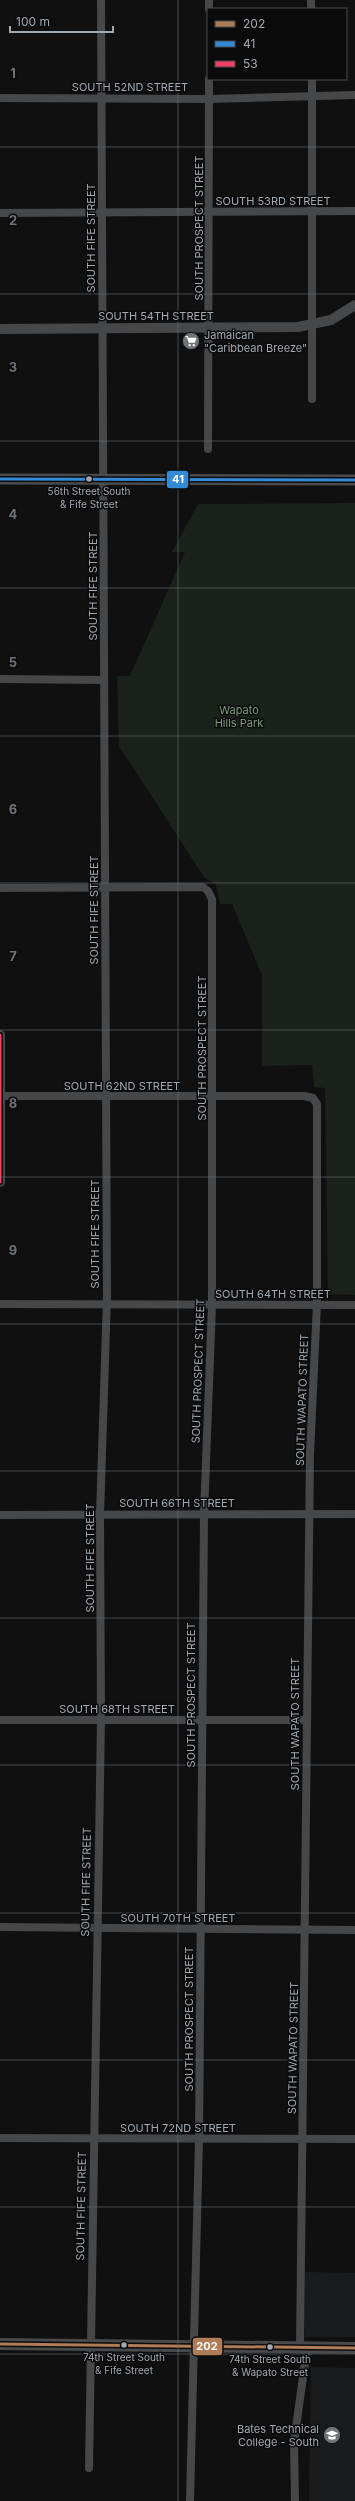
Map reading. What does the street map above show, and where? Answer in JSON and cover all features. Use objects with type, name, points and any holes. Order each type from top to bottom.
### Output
[{"type":"main road","points":[[0,479],[355,480]]},
{"type":"main road","points":[[0,2344],[355,2348]]},
{"type":"street","name":"SOUTH FIFE STREET","points":[[89,2468],[92,2138],[101,1720],[100,1514],[107,1304],[101,0]]},
{"type":"street","name":"SOUTH PROSPECT STREET","points":[[208,449],[210,328],[208,212],[209,80]]},
{"type":"street","points":[[312,80],[312,400]]},
{"type":"street","name":"SOUTH 52ND STREET","points":[[0,98],[102,97],[209,99],[355,95]]},
{"type":"street","name":"SOUTH 53RD STREET","points":[[0,213],[355,211]]},
{"type":"street","name":"SOUTH 54TH STREET","points":[[0,329],[312,326],[331,320],[355,305]]},
{"type":"street","points":[[0,680],[104,680]]},
{"type":"street","name":"SOUTH PROSPECT STREET","points":[[105,888],[200,887],[208,890],[212,906],[212,1305],[204,1514],[199,2139],[190,2501]]},
{"type":"street","points":[[0,888],[105,888]]},
{"type":"street","points":[[0,1035],[0,1182]]},
{"type":"street","name":"SOUTH 62ND STREET","points":[[0,1096],[304,1096],[316,1100]]},
{"type":"street","name":"SOUTH WAPATO STREET","points":[[295,2501],[294,2442],[304,2348],[302,2139],[306,1930],[306,1720],[312,1380],[317,1304],[318,1112],[316,1100]]},
{"type":"street","name":"SOUTH 64TH STREET","points":[[0,1304],[355,1305]]},
{"type":"street","name":"SOUTH 66TH STREET","points":[[0,1515],[355,1514]]},
{"type":"street","name":"SOUTH 68TH STREET","points":[[0,1720],[306,1720]]},
{"type":"street","name":"SOUTH 70TH STREET","points":[[0,1927],[355,1930]]},
{"type":"street","name":"SOUTH 72ND STREET","points":[[0,2138],[355,2139]]},
{"type":"shaded area","points":[[305,2272],[355,2273],[355,2337],[305,2337]]},
{"type":"shaded area","name":"Bates Technical College - South","points":[[311,2367],[355,2368],[355,2501],[309,2501]]},
{"type":"green space","name":"Wapato Hills Park","points":[[355,503],[355,1295],[328,1294],[325,1088],[314,1087],[312,1065],[262,1066],[262,975],[232,904],[220,904],[216,885],[204,877],[119,746],[117,676],[130,676],[185,552],[172,552],[198,504]]},
{"type":"transit line","name":"41","points":[[0,479],[355,480]]},
{"type":"transit line","name":"53","points":[[0,1035],[0,1182]]},
{"type":"transit line","name":"202","points":[[0,2344],[355,2348]]},
{"type":"place","name":"Jamaican \"Caribbean Breeze\"","points":[[191,341]]},
{"type":"place","name":"56th Street South & Fife Street","points":[[89,479]]},
{"type":"place","name":"74th Street South & Fife Street","points":[[124,2345]]},
{"type":"place","name":"74th Street South & Wapato Street","points":[[270,2347]]},
{"type":"place","name":"Bates Technical College - South","points":[[332,2435]]}]
